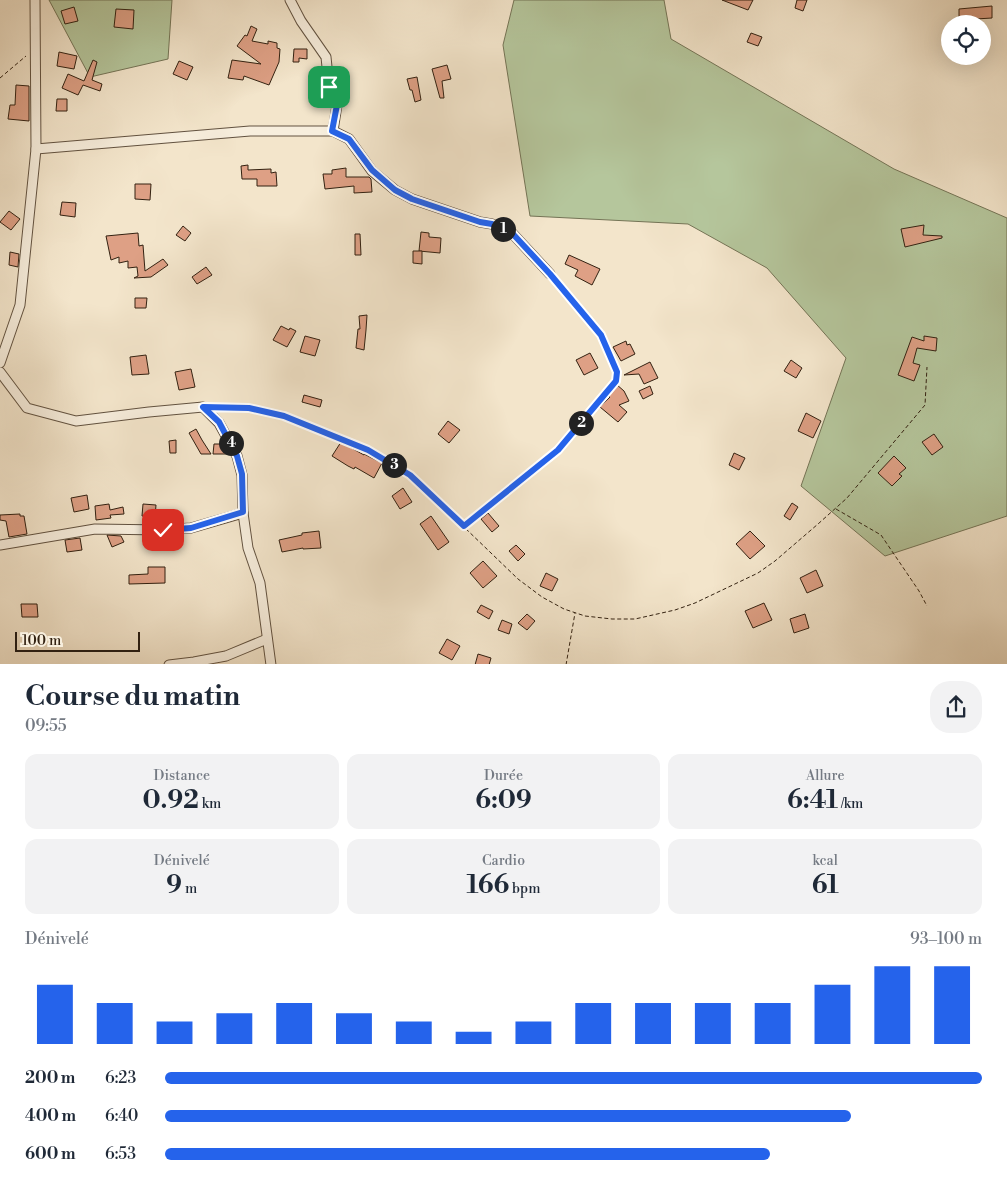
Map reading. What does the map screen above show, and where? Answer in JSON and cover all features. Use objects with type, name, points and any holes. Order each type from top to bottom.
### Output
[{"type":"street","points":[[0,363],[20,306],[36,149],[35,0]]},
{"type":"street","points":[[290,0],[301,21],[326,57],[329,87],[337,105],[332,131]]},
{"type":"street","points":[[36,149],[250,131],[332,131],[349,139],[372,170],[395,190],[412,199],[480,222],[492,224],[512,233],[550,274]]},
{"type":"street","points":[[0,372],[27,408],[76,421],[203,407],[219,422],[237,456],[242,474],[243,512],[248,548],[260,583],[266,639],[271,664]]},
{"type":"street","points":[[0,545],[95,529],[163,530],[191,528],[243,512]]},
{"type":"street","points":[[169,664],[226,656],[266,639]]},
{"type":"path","points":[[0,78],[35,47]]},
{"type":"path","points":[[464,526],[558,450],[616,381],[617,372],[601,335],[550,274]]},
{"type":"path","points":[[203,407],[249,408],[284,416],[368,450],[410,475],[518,579],[542,597],[564,609],[585,616],[635,619],[695,603],[758,573],[775,561],[836,509],[925,405],[927,367]]},
{"type":"path","points":[[836,509],[881,535],[927,606]]},
{"type":"path","points":[[566,664],[575,612]]},
{"type":"green space","points":[[49,0],[172,0],[168,59],[90,77]]},
{"type":"green space","points":[[514,0],[664,0],[671,39],[894,169],[1007,218],[1007,516],[885,556],[801,486],[846,358],[767,268],[688,224],[530,216],[503,45]]},
{"type":"building","points":[[722,0],[753,0],[748,10]]},
{"type":"building","points":[[797,0],[807,0],[803,11],[795,8]]},
{"type":"building","points":[[992,6],[992,18],[991,15],[959,15],[959,9]]},
{"type":"building","points":[[74,7],[78,21],[65,24],[61,11]]},
{"type":"building","points":[[116,9],[134,10],[133,29],[114,27]]},
{"type":"building","points":[[251,26],[257,29],[252,41],[268,44],[268,41],[277,43],[277,48],[280,49],[279,62],[269,85],[244,76],[243,80],[228,78],[232,60],[261,64],[237,46],[245,35],[247,36]]},
{"type":"building","points":[[751,33],[762,37],[758,46],[747,42]]},
{"type":"building","points":[[294,49],[307,49],[307,59],[299,58],[299,62],[293,62]]},
{"type":"building","points":[[59,52],[77,56],[74,69],[57,66]]},
{"type":"building","points":[[93,60],[97,62],[92,80],[102,84],[100,91],[83,85],[78,95],[62,88],[68,74],[84,81]]},
{"type":"building","points":[[179,61],[193,67],[187,80],[173,74]]},
{"type":"building","points":[[447,65],[451,79],[442,81],[444,98],[440,98],[432,69]]},
{"type":"building","points":[[347,77],[349,86],[340,87],[338,78]]},
{"type":"building","points":[[417,77],[421,100],[415,102],[407,79]]},
{"type":"building","points":[[16,85],[29,86],[29,121],[8,119],[10,105],[15,105]]},
{"type":"building","points":[[57,99],[67,99],[67,111],[56,111]]},
{"type":"building","points":[[248,165],[248,170],[271,169],[271,173],[276,172],[277,186],[257,186],[257,179],[242,179],[241,166]]},
{"type":"building","points":[[346,168],[346,177],[369,177],[371,179],[372,192],[354,193],[354,186],[325,189],[323,174],[332,174],[332,170]]},
{"type":"building","points":[[135,184],[151,184],[150,200],[135,199]]},
{"type":"building","points":[[62,202],[76,203],[75,217],[60,215]]},
{"type":"building","points":[[9,211],[20,219],[11,230],[0,222]]},
{"type":"building","points":[[924,225],[923,235],[942,236],[942,238],[905,247],[901,229]]},
{"type":"building","points":[[183,226],[191,233],[185,241],[176,235]]},
{"type":"building","points":[[421,232],[429,233],[429,237],[441,238],[440,253],[419,251]]},
{"type":"building","points":[[138,233],[139,246],[143,245],[145,271],[163,259],[168,265],[151,277],[134,278],[138,276],[137,267],[128,268],[128,261],[119,263],[119,257],[111,260],[106,236]]},
{"type":"building","points":[[355,234],[360,234],[361,255],[355,255]]},
{"type":"building","points":[[413,251],[422,251],[422,264],[413,263]]},
{"type":"building","points":[[10,252],[19,254],[18,267],[9,265]]},
{"type":"building","points":[[569,255],[600,269],[592,285],[575,276],[578,270],[565,264]]},
{"type":"building","points":[[206,267],[212,275],[197,284],[192,277]]},
{"type":"building","points":[[135,298],[147,298],[146,308],[135,308]]},
{"type":"building","points":[[367,315],[364,350],[356,348],[358,329],[360,329],[359,316]]},
{"type":"building","points":[[281,326],[296,331],[287,347],[273,340]]},
{"type":"building","points":[[305,336],[320,340],[315,356],[300,352]]},
{"type":"building","points":[[924,336],[937,338],[936,351],[917,348],[913,363],[920,365],[914,381],[898,375],[912,337],[924,341]]},
{"type":"building","points":[[626,341],[627,345],[630,344],[635,354],[621,361],[613,347]]},
{"type":"building","points":[[590,353],[598,368],[584,375],[576,360]]},
{"type":"building","points":[[146,355],[149,374],[132,375],[130,357]]},
{"type":"building","points":[[791,360],[802,368],[796,378],[784,371]]},
{"type":"building","points":[[650,362],[658,378],[644,384],[639,374],[624,375]]},
{"type":"building","points":[[191,369],[195,387],[179,390],[175,372]]},
{"type":"building","points":[[616,384],[624,391],[629,401],[619,405],[627,412],[618,422],[600,407],[610,397],[607,395]]},
{"type":"building","points":[[650,386],[653,394],[643,399],[639,391]]},
{"type":"building","points":[[304,395],[322,400],[320,407],[302,402]]},
{"type":"building","points":[[806,413],[821,421],[813,438],[798,431]]},
{"type":"building","points":[[448,421],[460,430],[449,443],[438,434]]},
{"type":"building","points":[[196,429],[211,454],[201,454],[189,433]]},
{"type":"building","points":[[934,434],[943,447],[932,455],[922,442]]},
{"type":"building","points":[[176,440],[176,453],[170,453],[169,441]]},
{"type":"building","points":[[341,442],[382,463],[374,478],[332,456]]},
{"type":"building","points":[[214,444],[224,444],[229,454],[213,454]]},
{"type":"building","points":[[734,453],[745,458],[739,470],[729,465]]},
{"type":"building","points":[[894,456],[906,468],[899,474],[902,476],[892,486],[878,473]]},
{"type":"building","points":[[403,488],[412,502],[400,509],[392,496]]},
{"type":"building","points":[[87,495],[89,509],[74,512],[71,498]]},
{"type":"building","points":[[792,503],[798,507],[790,520],[784,516]]},
{"type":"building","points":[[109,504],[110,510],[123,507],[124,514],[110,515],[111,518],[96,520],[95,506]]},
{"type":"building","points":[[143,504],[156,505],[155,517],[142,516]]},
{"type":"building","points":[[488,513],[499,526],[492,532],[481,519]]},
{"type":"building","points":[[20,514],[20,516],[24,516],[27,534],[9,537],[6,521],[0,520],[0,515]]},
{"type":"building","points":[[431,516],[449,542],[438,550],[420,524]]},
{"type":"building","points":[[319,531],[321,548],[303,548],[282,552],[279,540],[302,535],[302,533]]},
{"type":"building","points":[[750,531],[765,546],[750,559],[736,544]]},
{"type":"building","points":[[107,535],[121,536],[124,542],[112,547]]},
{"type":"building","points":[[80,538],[82,550],[67,552],[65,540]]},
{"type":"building","points":[[516,545],[525,554],[518,561],[509,551]]},
{"type":"building","points":[[483,561],[497,576],[483,588],[470,573]]},
{"type":"building","points":[[148,567],[165,567],[165,583],[129,584],[129,575],[148,574]]},
{"type":"building","points":[[816,570],[823,586],[807,593],[800,578]]},
{"type":"building","points":[[546,573],[558,579],[552,591],[540,586]]},
{"type":"building","points":[[764,603],[772,620],[753,628],[745,611]]},
{"type":"building","points":[[21,604],[37,604],[38,617],[22,617]]},
{"type":"building","points":[[481,605],[493,611],[489,619],[477,612]]},
{"type":"building","points":[[527,614],[535,621],[527,630],[518,623]]},
{"type":"building","points":[[805,614],[809,628],[794,633],[790,619]]},
{"type":"building","points":[[502,620],[512,624],[509,634],[498,630]]},
{"type":"building","points":[[447,639],[460,646],[452,660],[439,653]]},
{"type":"building","points":[[478,654],[491,658],[489,664],[475,664]]},
{"type":"route","points":[[163,530],[191,528],[243,512],[242,474],[237,456],[219,422],[203,407],[249,408],[284,416],[368,450],[410,475],[464,526],[558,450],[616,381],[617,372],[601,335],[550,274],[512,233],[492,224],[480,222],[412,199],[395,190],[372,170],[349,139],[332,131],[337,105],[329,87]]}]
